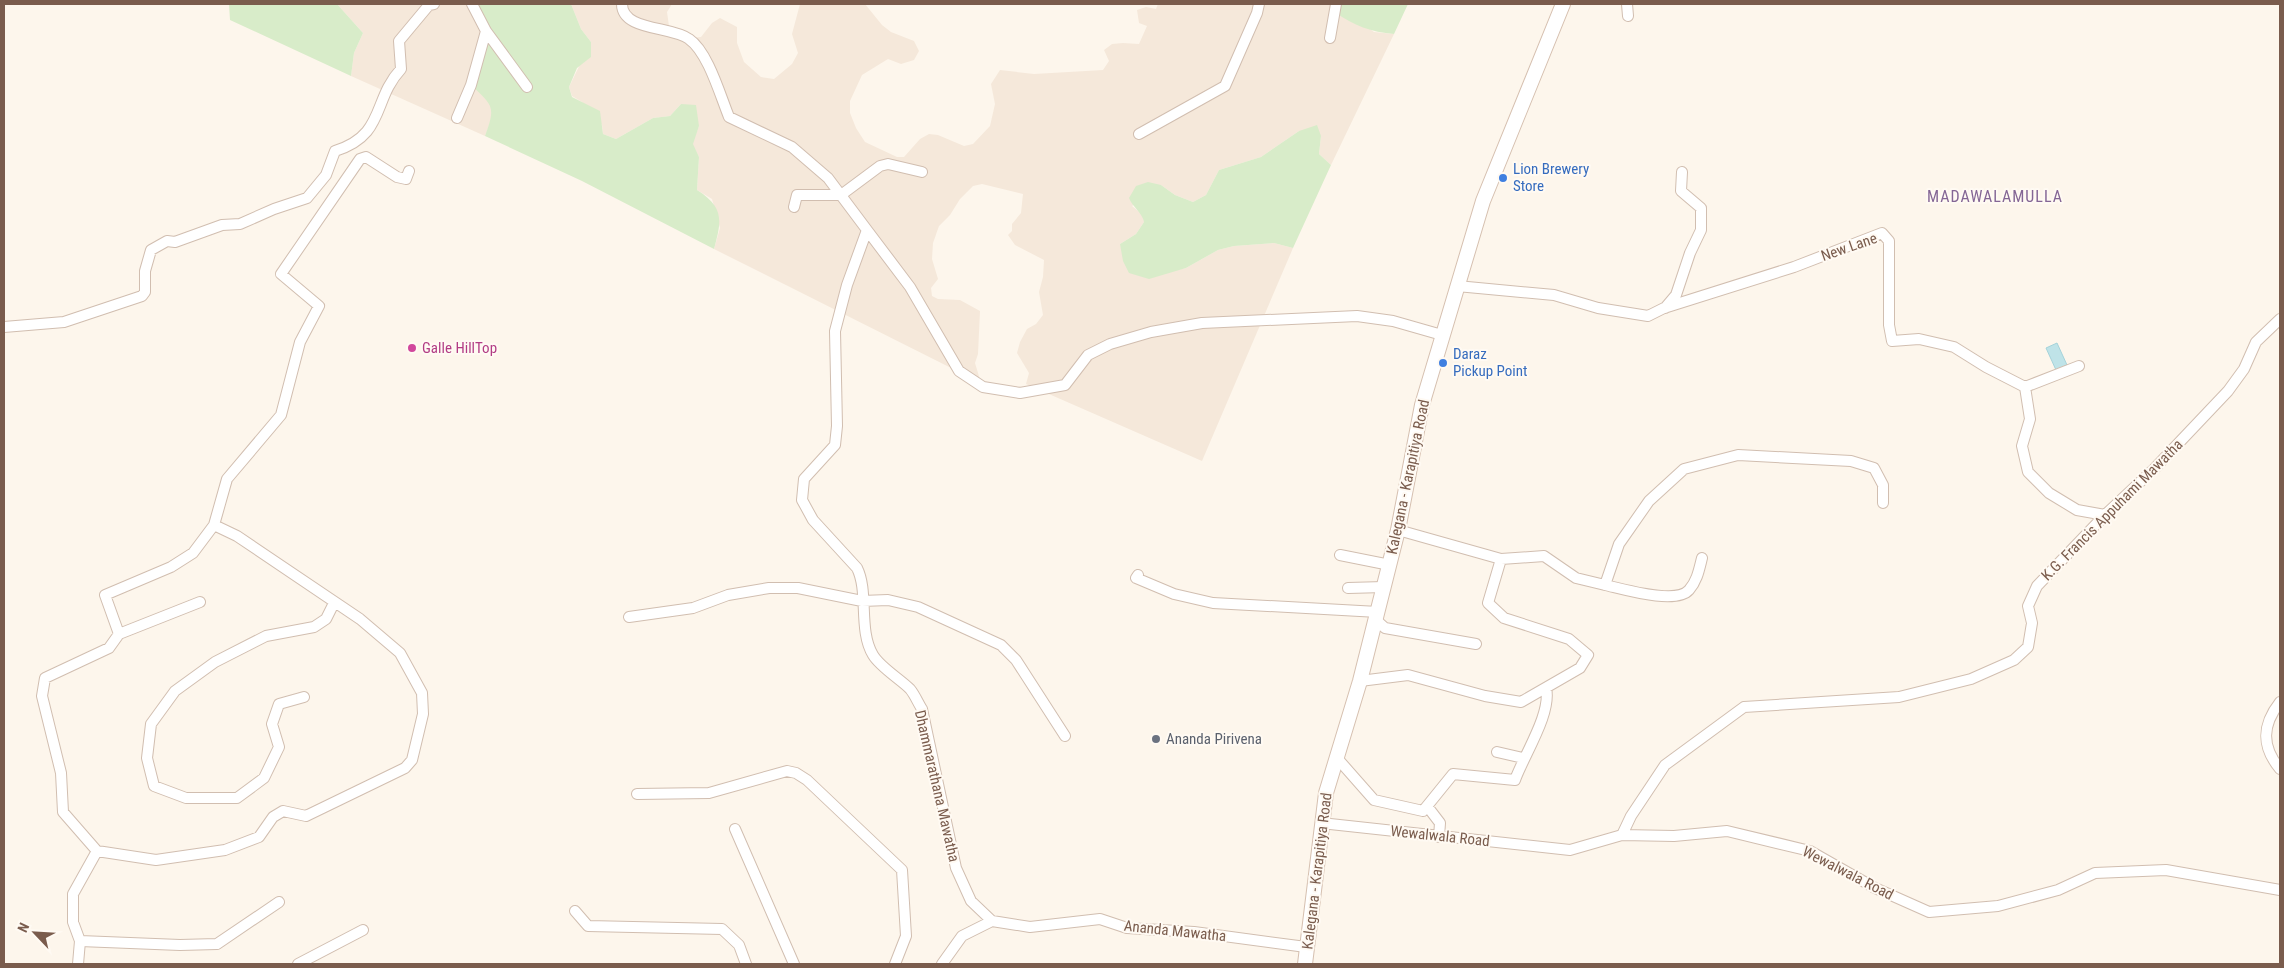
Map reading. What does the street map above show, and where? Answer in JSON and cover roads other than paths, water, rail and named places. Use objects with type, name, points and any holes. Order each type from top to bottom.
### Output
[{"type":"main road","name":"Kalegana - Karapitiya Road","points":[[1305,964],[1326,793],[1360,681],[1390,565],[1422,405],[1483,201],[1563,4]]},
{"type":"street","points":[[4,327],[64,322],[142,296],[146,292],[145,271],[151,250],[167,242],[176,242],[222,225],[240,224],[274,209],[307,198],[326,174],[334,151],[352,146],[372,126],[393,78],[401,69],[399,41],[428,4],[434,4]]},
{"type":"street","points":[[472,4],[486,31],[527,87]]},
{"type":"street","points":[[622,4],[624,14],[631,21],[687,37],[698,46],[729,117],[792,147],[828,178],[910,287],[958,371],[983,387],[1020,393],[1065,385],[1088,355],[1110,344],[1151,332],[1202,323],[1357,316],[1393,321],[1442,335]]},
{"type":"street","points":[[1139,134],[1226,86],[1257,13],[1259,4]]},
{"type":"street","points":[[1330,38],[1336,4]]},
{"type":"street","points":[[1627,4],[1628,16]]},
{"type":"street","points":[[457,118],[471,85],[486,31]]},
{"type":"street","points":[[352,146],[360,159]]},
{"type":"street","points":[[120,634],[105,595],[171,567],[193,553],[214,525],[227,480],[281,415],[300,342],[319,306],[281,274],[360,159],[366,157],[397,177],[406,179],[409,171]]},
{"type":"street","points":[[794,207],[797,195],[841,195],[880,166],[888,164],[922,172]]},
{"type":"street","points":[[1664,308],[1676,295],[1690,253],[1701,230],[1701,208],[1681,191],[1682,172]]},
{"type":"street","name":"Dhammarathana Mawatha","points":[[867,230],[846,285],[835,331],[837,426],[835,444],[804,479],[802,500],[813,520],[857,568],[861,577],[867,636],[873,656],[911,690],[922,709],[956,868],[971,901],[992,920]]},
{"type":"street","name":"New Lane","points":[[1457,286],[1554,295],[1598,308],[1648,316],[1664,308],[1794,267],[1882,233],[1889,241],[1889,325],[1892,342],[1919,339],[1954,346],[1986,368],[2025,387]]},
{"type":"street","name":"K.G. Francis Appuhami Mawatha","points":[[1622,835],[1631,816],[1665,765],[1744,707],[1898,697],[1971,679],[2014,660],[2028,647],[2032,622],[2028,606],[2037,586],[2104,515],[2155,468],[2228,391],[2244,369],[2256,342],[2280,319]]},
{"type":"street","points":[[2079,366],[2025,387],[2030,419],[2022,446],[2028,472],[2049,493],[2077,510],[2104,515]]},
{"type":"street","points":[[1605,585],[1619,544],[1649,500],[1684,469],[1738,455],[1851,461],[1874,468],[1883,485],[1883,503]]},
{"type":"street","points":[[200,602],[120,634],[109,648],[45,678],[42,696],[61,773],[63,812],[97,851],[156,860],[225,850],[259,837],[273,818],[283,811],[306,816],[405,768],[412,760],[423,714],[422,693],[400,653],[360,619],[237,536],[214,525]]},
{"type":"street","points":[[1398,530],[1501,559],[1544,556],[1576,578],[1672,597],[1688,592],[1698,574],[1702,558]]},
{"type":"street","points":[[1340,555],[1390,565]]},
{"type":"street","points":[[1360,681],[1408,675],[1485,696],[1521,702],[1580,668],[1588,655],[1569,639],[1504,618],[1488,604],[1501,559]]},
{"type":"street","points":[[1138,576],[1136,578],[1174,594],[1214,603],[1377,616],[1385,628],[1476,644]]},
{"type":"street","points":[[1348,588],[1384,587]]},
{"type":"street","points":[[629,617],[693,608],[728,596],[769,588],[798,588],[862,601],[888,600],[918,607],[1001,645],[1016,660],[1065,736]]},
{"type":"street","points":[[304,696],[279,704],[272,724],[279,747],[264,778],[237,798],[186,798],[154,786],[147,758],[151,724],[175,691],[215,662],[266,636],[314,627],[326,620],[334,603]]},
{"type":"street","points":[[1336,758],[1374,800],[1423,811],[1453,774],[1515,780],[1523,758],[1541,723],[1548,697],[1546,688]]},
{"type":"street","points":[[2280,702],[2270,715],[2265,732],[2272,758],[2280,769]]},
{"type":"street","points":[[1497,752],[1523,758]]},
{"type":"street","points":[[637,794],[709,793],[787,771],[796,773],[807,780],[902,870],[906,936],[894,964]]},
{"type":"street","points":[[1427,806],[1440,823],[1439,837]]},
{"type":"street","name":"Wewalwala Road","points":[[1321,823],[1570,850],[1622,835],[1674,836],[1727,831],[1810,851],[1875,888],[1929,912],[1998,906],[2058,890],[2095,873],[2166,870],[2280,890]]},
{"type":"street","points":[[735,829],[794,964]]},
{"type":"street","points":[[78,964],[80,941],[73,922],[73,894],[97,851]]},
{"type":"street","points":[[80,941],[180,945],[217,944],[279,902]]},
{"type":"street","points":[[575,911],[588,926],[722,929],[739,945],[746,964]]},
{"type":"street","name":"Ananda Mawatha","points":[[992,920],[1030,927],[1100,919],[1127,928],[1194,932],[1306,947]]},
{"type":"street","points":[[942,964],[962,936],[992,920]]},
{"type":"street","points":[[298,964],[363,930]]},
{"type":"water","points":[[2057,343],[2067,365],[2056,370],[2046,348]]},
{"type":"place","name":"Lion Brewery Store","points":[[1503,178]]},
{"type":"place","name":"Galle HillTop","points":[[412,348]]},
{"type":"place","name":"Daraz Pickup Point","points":[[1443,363]]},
{"type":"place","name":"Ananda Pirivena","points":[[1156,739]]},
{"type":"district","name":"MADAWALAMULLA","points":[[1995,196]]}]
